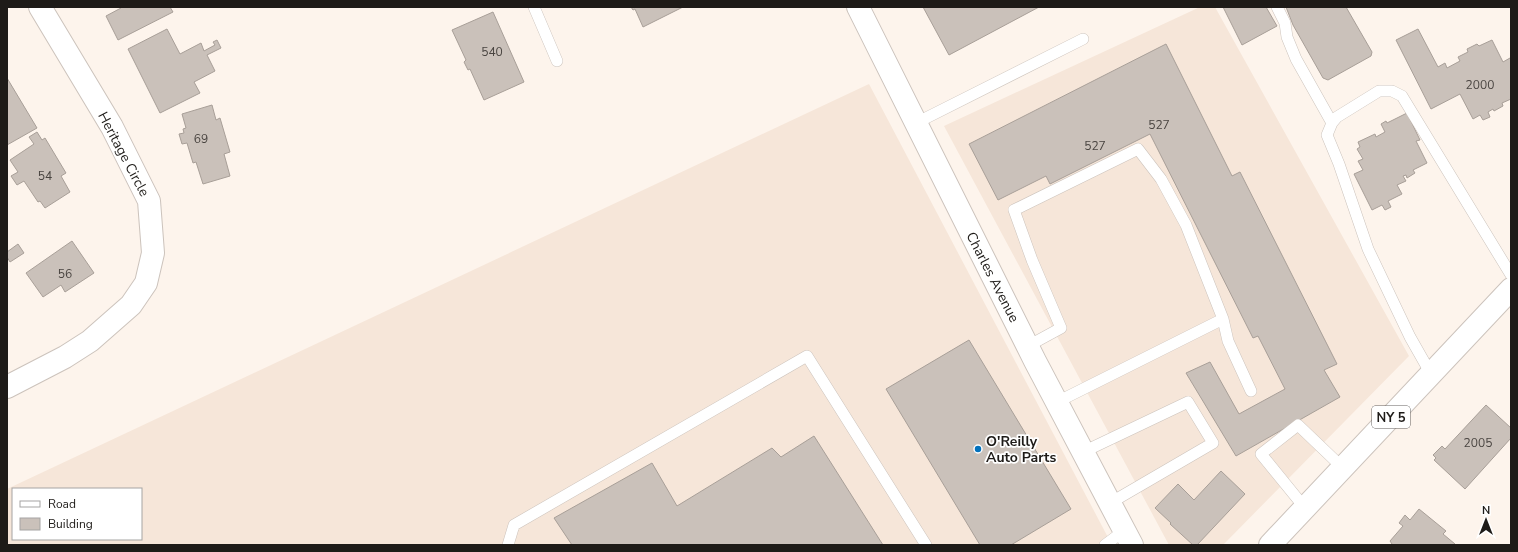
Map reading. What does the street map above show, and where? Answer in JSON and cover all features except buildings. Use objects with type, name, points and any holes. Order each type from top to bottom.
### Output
[{"type":"street","name":"Heritage Circle","points":[[7,387],[65,357],[90,341],[131,305],[146,283],[153,253],[149,201],[112,127],[40,7]]},
{"type":"street","name":"Charles Avenue","points":[[858,7],[1028,346],[1128,538]]},
{"type":"street","name":"NY 5","points":[[1270,545],[1511,290]]},
{"type":"lane","points":[[534,7],[558,61]]},
{"type":"lane","points":[[1277,7],[1285,23],[1287,37],[1296,59],[1332,123]]},
{"type":"lane","points":[[916,123],[1083,39]]},
{"type":"lane","points":[[1431,374],[1410,337],[1368,249],[1339,164],[1327,135],[1332,123],[1337,117],[1379,91],[1392,91],[1402,96],[1511,275]]},
{"type":"lane","points":[[1028,346],[1062,328],[1032,260],[1014,210],[1138,149],[1161,179],[1186,225],[1223,319],[1228,341],[1251,391]]},
{"type":"lane","points":[[1057,402],[1223,319]]},
{"type":"lane","points":[[508,545],[514,525],[807,356],[926,545]]},
{"type":"lane","points":[[1083,452],[1188,402],[1213,443],[1110,503]]},
{"type":"lane","points":[[1305,508],[1260,454],[1298,425],[1343,468]]},
{"type":"lane","points":[[1105,545],[1128,538]]},
{"type":"shaded area","points":[[1200,7],[1215,7],[1409,356],[1223,545],[1169,545],[944,126]]},
{"type":"shaded area","points":[[869,84],[1112,545],[7,545],[7,489]]},
{"type":"place","name":"O'Reilly Auto Parts","points":[[978,449]]}]
